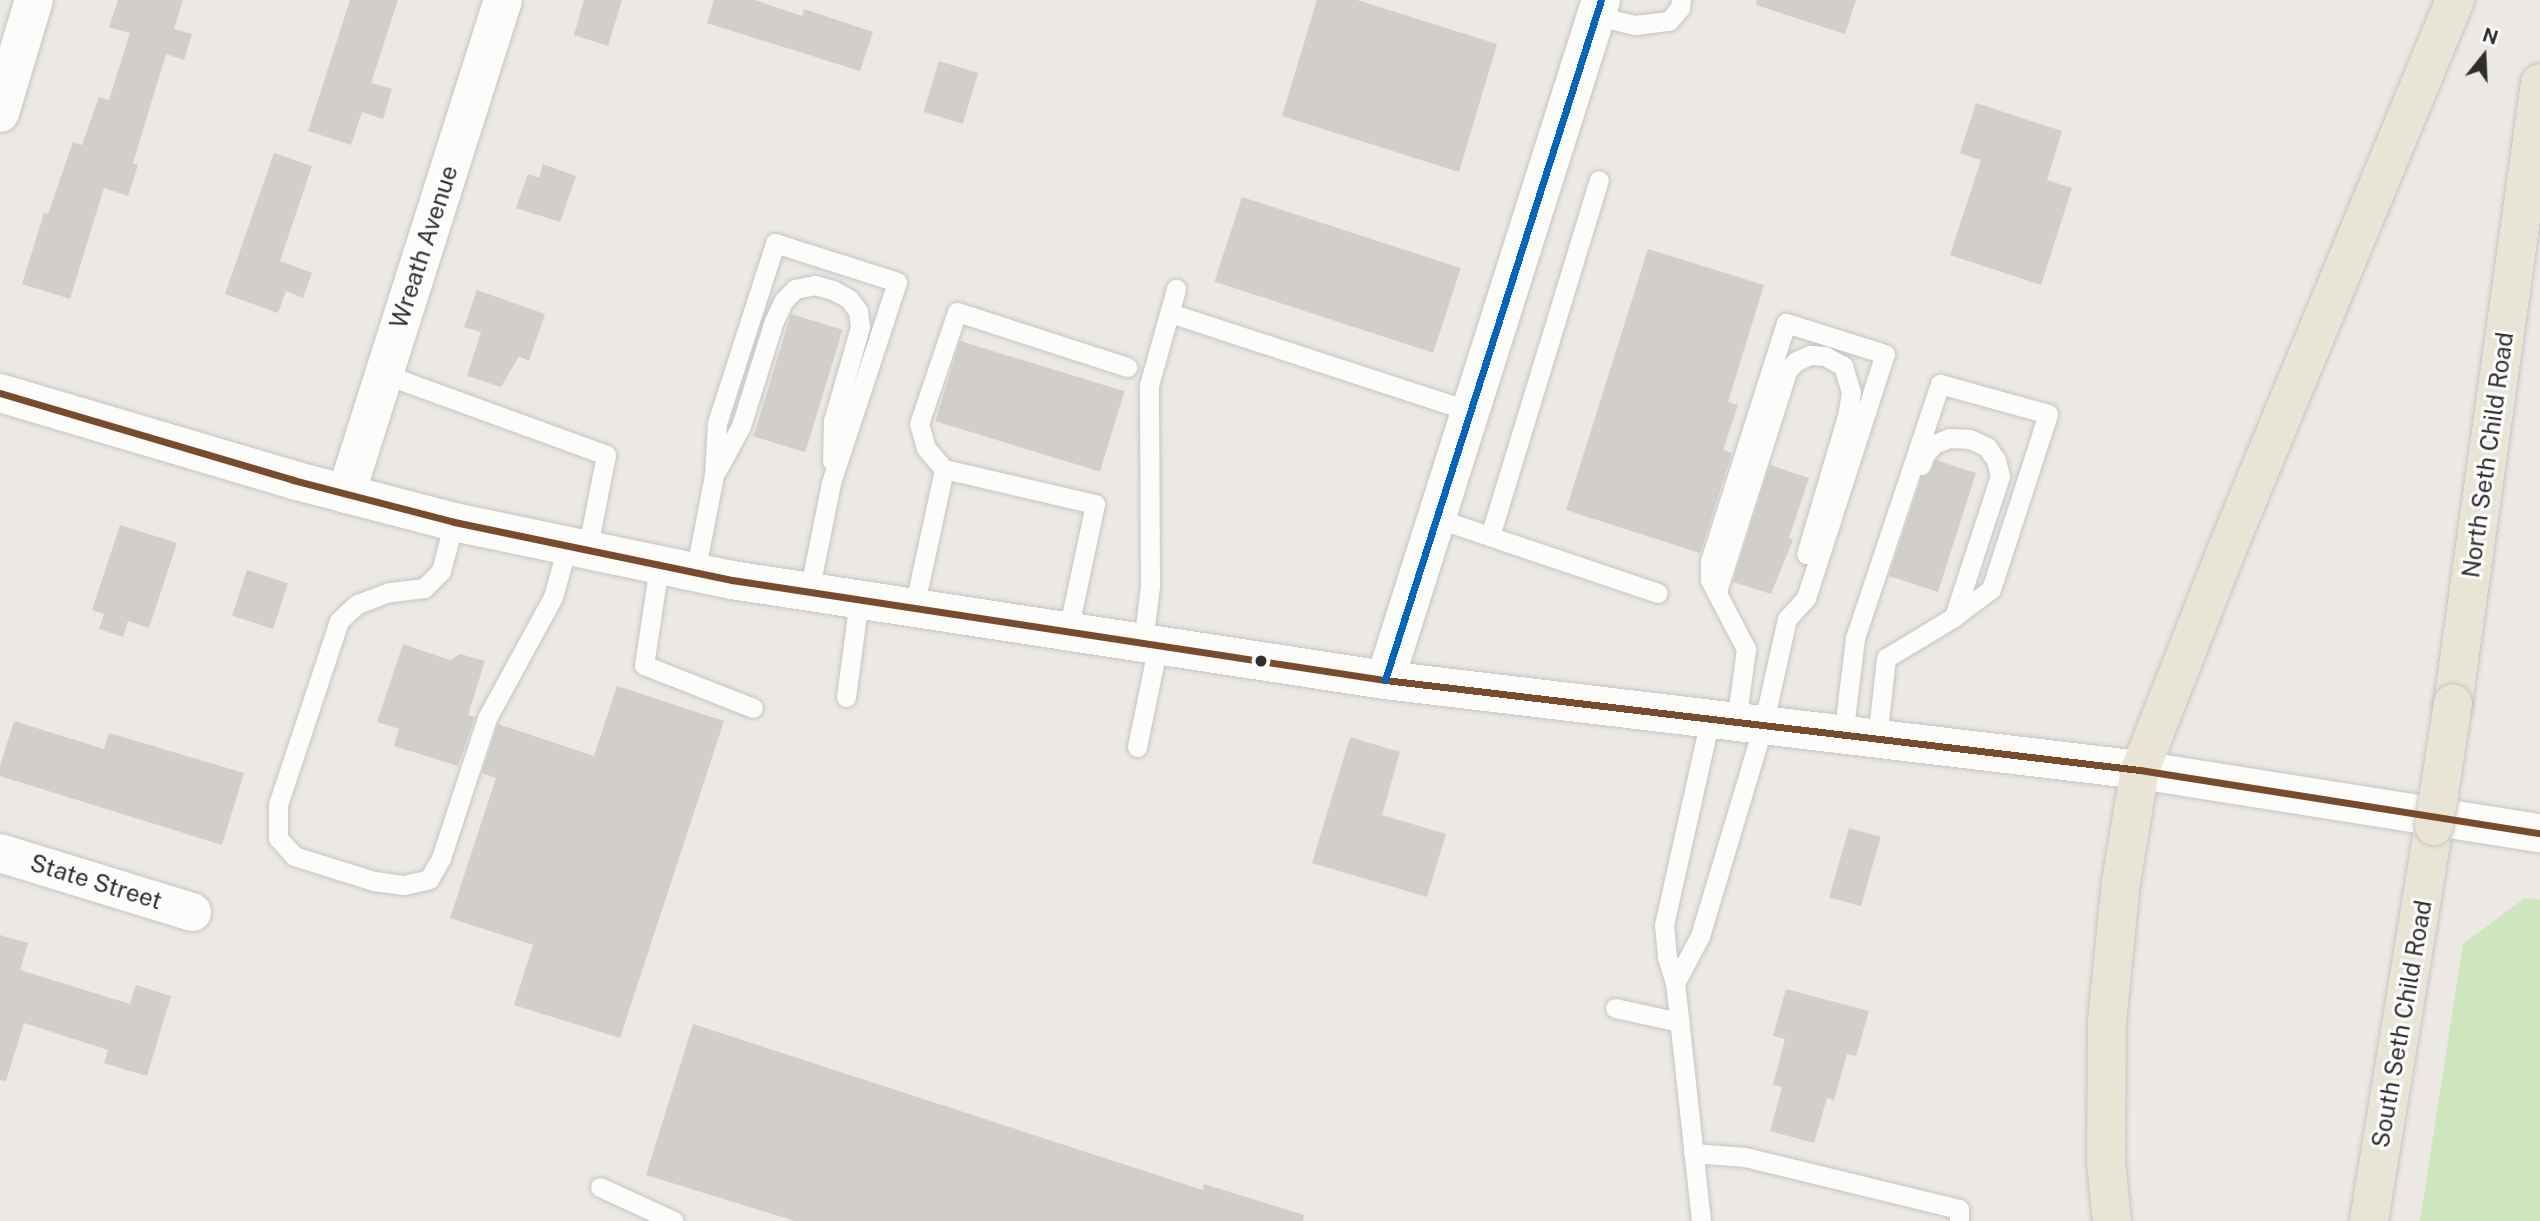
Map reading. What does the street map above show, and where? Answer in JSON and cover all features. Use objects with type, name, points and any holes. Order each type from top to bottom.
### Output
[{"type":"main road","points":[[0,113],[34,0]]},
{"type":"main road","name":"Wreath Avenue","points":[[346,494],[503,0]]},
{"type":"main road","points":[[2112,1221],[2106,1161],[2107,1023],[2121,882],[2140,771],[2225,554],[2455,0]]},
{"type":"main road","points":[[1385,680],[1599,8]]},
{"type":"main road","name":"North Seth Child Road","points":[[2434,826],[2540,83]]},
{"type":"main road","points":[[0,393],[346,494],[454,522],[677,570],[1385,680],[2140,771],[2540,833]]},
{"type":"main road","name":"South Seth Child Road","points":[[2369,1221],[2415,955],[2434,826]]},
{"type":"main road","name":"State Street","points":[[0,853],[192,912]]},
{"type":"lane","points":[[1599,8],[1635,25],[1669,21],[1680,8],[1681,0]]},
{"type":"lane","points":[[1490,536],[1599,180]]},
{"type":"lane","points":[[714,475],[717,423],[775,243],[897,282],[831,483],[809,592]]},
{"type":"lane","points":[[753,708],[644,665],[714,475],[741,426],[774,321],[784,300],[796,289],[815,285],[834,290],[849,299],[858,311],[859,327],[833,421],[831,483]]},
{"type":"lane","points":[[1137,747],[1150,644],[1149,385],[1175,289]]},
{"type":"lane","points":[[1068,631],[1095,504],[944,469],[926,447],[919,424],[957,312],[1127,367]]},
{"type":"lane","points":[[1170,313],[1471,411]]},
{"type":"lane","points":[[1675,984],[1700,936],[1746,649],[1710,580],[1710,561],[1786,323],[1885,354],[1806,598],[1787,619]]},
{"type":"lane","points":[[1701,1221],[1675,984],[1667,957],[1664,925],[1736,723],[1787,619],[1847,416],[1851,392],[1848,376],[1836,360],[1810,355],[1796,361],[1787,371],[1717,591]]},
{"type":"lane","points":[[384,374],[606,455],[577,549],[486,718],[441,858],[429,879],[404,885],[374,881],[294,856],[278,838],[278,804],[339,621],[357,604],[389,592],[424,588],[441,571],[454,522]]},
{"type":"lane","points":[[1940,384],[2048,414],[1991,589],[1954,617],[1886,658],[1860,738],[1855,638],[1940,384]]},
{"type":"lane","points":[[1864,612],[1877,589],[1925,454],[1934,444],[1950,438],[1970,439],[1987,447],[1996,460],[2000,476],[1954,617]]},
{"type":"lane","points":[[914,608],[944,469]]},
{"type":"lane","points":[[1436,518],[1658,593]]},
{"type":"lane","points":[[846,696],[859,600]]},
{"type":"lane","points":[[1615,1008],[1679,1023]]},
{"type":"lane","points":[[1693,1153],[1745,1157],[1959,1209],[1959,1221]]},
{"type":"lane","points":[[600,1187],[674,1221]]},
{"type":"green space","points":[[2525,898],[2540,900],[2540,1221],[2420,1221],[2463,944]]},
{"type":"building","points":[[118,0],[183,0],[174,29],[192,34],[184,60],[166,54],[133,163],[138,165],[128,196],[104,188],[70,299],[22,284],[44,213],[48,214],[73,142],[82,145],[99,97],[109,100],[130,33],[109,27]]},
{"type":"building","points":[[350,0],[398,0],[371,83],[392,89],[383,119],[362,112],[351,145],[308,131]]},
{"type":"building","points":[[584,0],[622,0],[608,46],[574,35]]},
{"type":"building","points":[[714,0],[755,0],[802,16],[804,9],[873,32],[860,71],[707,23]]},
{"type":"building","points":[[1317,0],[1357,0],[1497,44],[1459,172],[1282,116]]},
{"type":"building","points":[[1757,0],[1856,0],[1845,34],[1756,5]]},
{"type":"building","points":[[939,61],[978,73],[963,124],[924,112]]},
{"type":"building","points":[[1976,103],[2062,131],[2047,180],[2072,188],[2041,285],[1950,255],[1981,160],[1960,153]]},
{"type":"building","points":[[274,153],[312,166],[280,261],[312,273],[303,298],[286,291],[278,313],[225,294]]},
{"type":"building","points":[[543,164],[576,176],[560,222],[516,208],[528,174],[539,178]]},
{"type":"building","points":[[1242,197],[1461,268],[1433,353],[1214,282]]},
{"type":"building","points":[[1648,249],[1764,285],[1728,402],[1738,405],[1723,450],[1732,453],[1700,553],[1566,510]]},
{"type":"building","points":[[477,290],[545,314],[529,361],[519,356],[501,387],[467,376],[481,332],[464,327]]},
{"type":"building","points":[[791,314],[843,330],[805,452],[754,436]]},
{"type":"building","points":[[960,341],[1124,391],[1100,472],[935,421]]},
{"type":"building","points":[[1936,460],[1976,473],[1938,592],[1889,576],[1922,477],[1929,474]]},
{"type":"building","points":[[1770,465],[1809,478],[1789,538],[1793,540],[1771,594],[1733,582]]},
{"type":"building","points":[[120,525],[177,543],[149,628],[128,621],[123,637],[99,629],[104,614],[92,610]]},
{"type":"building","points":[[247,570],[288,583],[273,629],[232,616]]},
{"type":"building","points":[[403,644],[450,660],[460,654],[485,661],[468,715],[475,717],[458,766],[394,746],[399,729],[377,722]]},
{"type":"building","points":[[617,686],[724,721],[620,1038],[514,1005],[533,945],[450,918],[496,778],[482,773],[498,724],[594,756]]},
{"type":"building","points":[[14,721],[104,749],[109,733],[244,773],[222,845],[0,776],[0,766]]},
{"type":"building","points":[[1350,737],[1400,752],[1382,815],[1446,834],[1427,897],[1312,863]]},
{"type":"building","points":[[1849,828],[1881,837],[1861,906],[1829,897]]},
{"type":"building","points":[[0,935],[28,943],[20,970],[130,1004],[136,985],[171,996],[147,1076],[104,1063],[108,1050],[24,1023],[6,1081],[0,1080]]},
{"type":"building","points":[[1786,989],[1869,1011],[1856,1056],[1847,1054],[1834,1100],[1827,1098],[1814,1143],[1770,1131],[1782,1087],[1773,1085],[1785,1039],[1773,1036]]},
{"type":"building","points":[[693,1024],[1203,1190],[1204,1184],[1304,1215],[1303,1221],[795,1221],[646,1175]]},
{"type":"transit line","points":[[1385,680],[1601,0]]},
{"type":"transit line","points":[[0,393],[293,480],[454,522],[732,580],[1385,680],[2140,770],[2540,833]]}]
